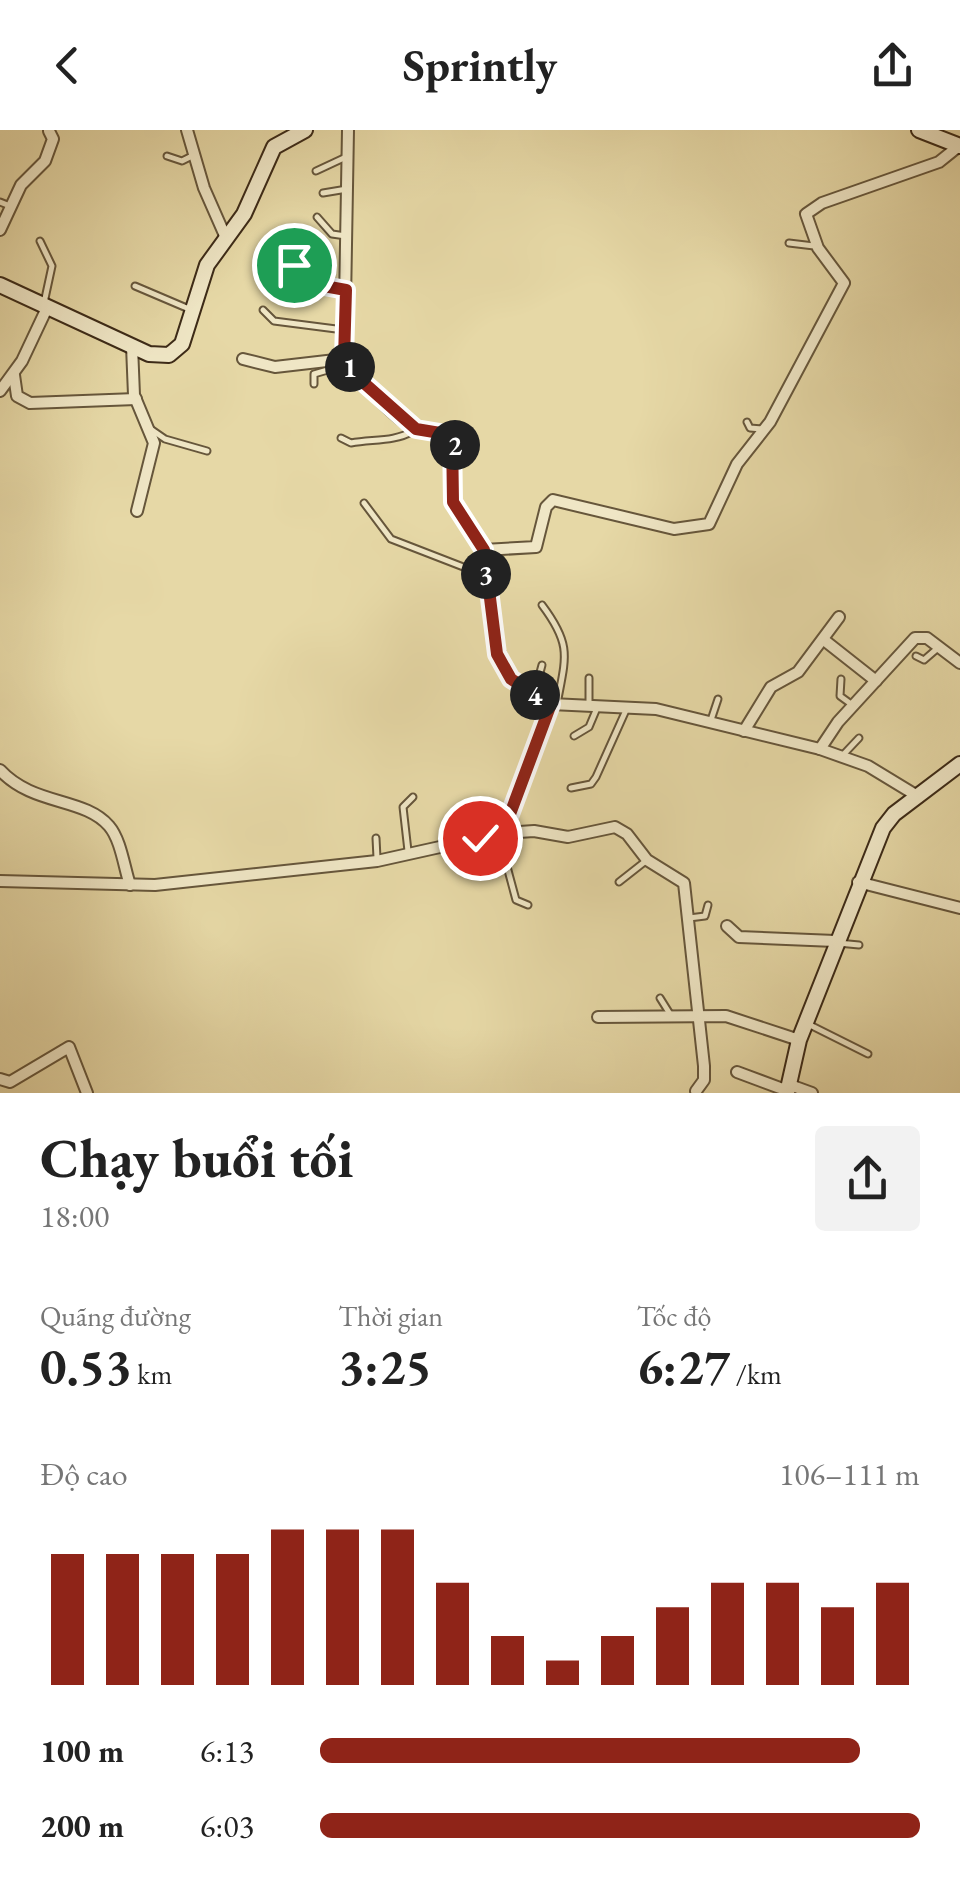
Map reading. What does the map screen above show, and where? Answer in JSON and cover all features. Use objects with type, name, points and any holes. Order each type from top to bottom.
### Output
[{"type":"street","points":[[0,230],[5,204],[49,154],[53,140],[49,130]]},
{"type":"street","points":[[187,130],[226,238]]},
{"type":"street","points":[[348,130],[346,362],[416,429],[452,435],[453,502],[484,550],[497,654],[511,679],[554,704],[629,706],[820,749],[842,756],[920,798]]},
{"type":"street","points":[[920,130],[960,146]]},
{"type":"street","points":[[0,285],[132,346],[160,356],[176,351],[207,266],[244,214],[274,147],[293,132]]},
{"type":"street","points":[[484,550],[536,547],[546,507],[553,500],[647,525],[700,528],[713,516],[737,464],[766,430],[844,283],[817,245],[806,218],[811,209],[939,162],[960,146]]},
{"type":"street","points":[[0,391],[14,374],[45,307]]},
{"type":"street","points":[[132,346],[136,399],[150,428],[154,451],[137,510]]},
{"type":"street","points":[[243,359],[275,366],[346,362]]},
{"type":"street","points":[[14,374],[17,396],[30,404],[136,399]]},
{"type":"street","points":[[744,731],[771,687],[798,672],[839,617]]},
{"type":"street","points":[[820,749],[915,638],[927,638],[960,663]]},
{"type":"street","points":[[824,640],[876,681]]},
{"type":"street","points":[[500,833],[554,704]]},
{"type":"street","points":[[894,814],[960,764]]},
{"type":"street","points":[[0,770],[28,792],[82,808],[110,826],[130,884]]},
{"type":"street","points":[[788,1090],[805,1022],[858,882],[894,814],[900,786]]},
{"type":"street","points":[[0,881],[130,884],[377,861],[500,833],[534,831],[568,837],[615,827],[627,834],[646,860],[682,880],[704,1080],[696,1091]]},
{"type":"street","points":[[858,882],[960,908]]},
{"type":"street","points":[[727,926],[739,937],[835,942]]},
{"type":"street","points":[[598,1016],[726,1016],[799,1040]]},
{"type":"street","points":[[0,1079],[16,1078],[69,1047],[86,1093]]},
{"type":"street","points":[[738,1072],[788,1090],[812,1093]]},
{"type":"lane","points":[[167,156],[182,160],[194,154]]},
{"type":"lane","points":[[316,171],[348,156]]},
{"type":"lane","points":[[323,192],[350,189]]},
{"type":"lane","points":[[317,217],[338,237],[349,236]]},
{"type":"lane","points":[[40,241],[53,276],[45,307]]},
{"type":"lane","points":[[789,243],[817,245]]},
{"type":"lane","points":[[294,265],[324,286],[346,290]]},
{"type":"lane","points":[[136,286],[192,310]]},
{"type":"lane","points":[[263,310],[274,321],[344,330]]},
{"type":"lane","points":[[314,384],[314,374],[346,362]]},
{"type":"lane","points":[[747,422],[750,428],[766,430]]},
{"type":"lane","points":[[150,428],[165,439],[207,451]]},
{"type":"lane","points":[[341,438],[351,443],[378,438],[392,440],[416,429]]},
{"type":"lane","points":[[364,503],[391,540],[486,576]]},
{"type":"lane","points":[[542,604],[565,641],[554,704]]},
{"type":"lane","points":[[916,656],[924,660],[939,647]]},
{"type":"lane","points":[[534,694],[542,665]]},
{"type":"lane","points":[[574,736],[589,727],[594,705],[590,678]]},
{"type":"lane","points":[[841,679],[840,696],[854,705]]},
{"type":"lane","points":[[710,723],[718,699]]},
{"type":"lane","points":[[571,788],[591,784],[596,777],[629,706]]},
{"type":"lane","points":[[842,756],[859,738]]},
{"type":"lane","points":[[407,854],[410,841],[404,807],[413,797]]},
{"type":"lane","points":[[471,811],[478,819],[480,838]]},
{"type":"lane","points":[[500,833],[516,900],[528,905]]},
{"type":"lane","points":[[376,838],[377,861]]},
{"type":"lane","points":[[620,882],[646,860]]},
{"type":"lane","points":[[689,918],[706,916],[708,905]]},
{"type":"lane","points":[[835,942],[859,945]]},
{"type":"lane","points":[[660,998],[670,1017]]},
{"type":"lane","points":[[805,1022],[868,1054]]},
{"type":"route","points":[[294,265],[324,286],[346,290],[344,359],[355,375],[410,426],[421,432],[452,435],[453,502],[484,550],[497,654],[511,679],[551,704],[503,833],[480,838]]}]
